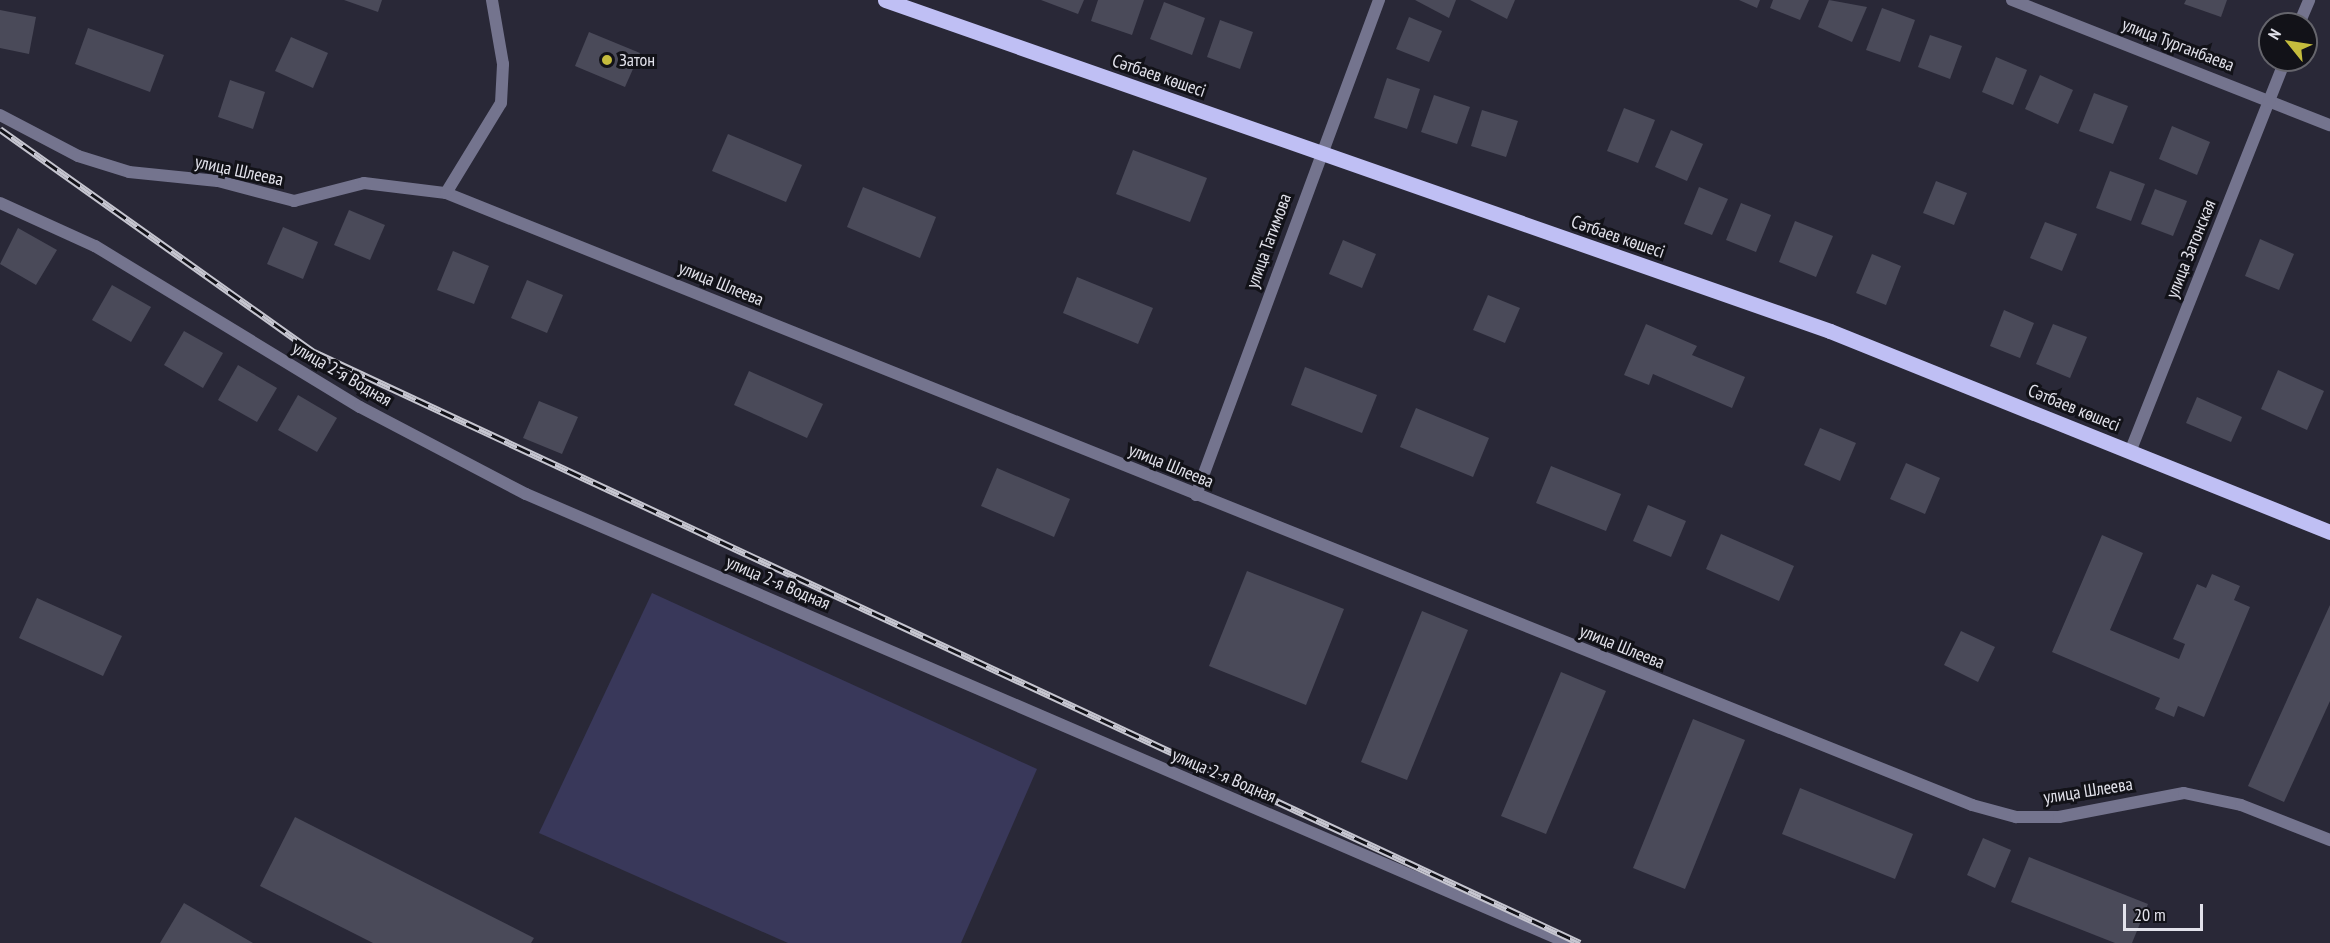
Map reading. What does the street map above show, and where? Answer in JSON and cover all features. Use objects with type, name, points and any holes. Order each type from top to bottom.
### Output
[{"type":"main road","name":"Сәтбаев көшесі","points":[[885,0],[1830,331],[2330,532]]},
{"type":"street","points":[[446,193],[501,104],[502,64],[492,0]]},
{"type":"street","name":"улица Татимова","points":[[1196,495],[1320,154],[1379,0]]},
{"type":"street","name":"улица Турганбаева","points":[[2012,0],[2330,125]]},
{"type":"street","name":"улица Затонская","points":[[2130,452],[2280,72]]},
{"type":"street","name":"улица Шлеева","points":[[0,115],[78,156],[129,172],[218,181],[294,201],[364,183],[446,193],[1972,805],[2016,817],[2058,817],[2184,793],[2241,805],[2330,840]]},
{"type":"street","name":"улица 2-я Водная","points":[[0,203],[95,246],[360,407],[526,494],[1568,943]]},
{"type":"shaded area","points":[[652,593],[1037,769],[961,943],[788,943],[539,833]]},
{"type":"building","points":[[344,0],[382,0],[378,12]]},
{"type":"building","points":[[1041,0],[1084,0],[1078,14]]},
{"type":"building","points":[[1098,0],[1144,0],[1132,35],[1091,21]]},
{"type":"building","points":[[1415,0],[1456,0],[1449,18]]},
{"type":"building","points":[[1470,0],[1515,0],[1507,19]]},
{"type":"building","points":[[1739,0],[1760,0],[1757,8]]},
{"type":"building","points":[[1773,0],[1809,0],[1800,20],[1770,8]]},
{"type":"building","points":[[1829,0],[1867,7],[1852,42],[1818,27]]},
{"type":"building","points":[[2186,0],[2227,0],[2221,17],[2184,4]]},
{"type":"building","points":[[1164,2],[1205,18],[1192,55],[1150,39]]},
{"type":"building","points":[[1882,8],[1915,20],[1900,62],[1866,50]]},
{"type":"building","points":[[0,10],[36,17],[29,54],[0,48]]},
{"type":"building","points":[[1409,17],[1442,31],[1429,62],[1396,49]]},
{"type":"building","points":[[1220,20],[1253,32],[1240,69],[1207,57]]},
{"type":"building","points":[[88,28],[164,55],[150,92],[75,64]]},
{"type":"building","name":"Затон","points":[[589,32],[640,53],[625,87],[575,66]]},
{"type":"building","points":[[1930,35],[1962,46],[1950,79],[1918,67]]},
{"type":"building","points":[[291,37],[328,53],[313,88],[275,71]]},
{"type":"building","points":[[1996,57],[2027,70],[2013,105],[1982,92]]},
{"type":"building","points":[[2040,75],[2073,90],[2058,124],[2025,109]]},
{"type":"building","points":[[1387,78],[1420,89],[1407,129],[1374,118]]},
{"type":"building","points":[[230,80],[265,92],[253,129],[218,117]]},
{"type":"building","points":[[2094,93],[2128,106],[2113,144],[2079,131]]},
{"type":"building","points":[[1434,95],[1470,107],[1457,144],[1421,132]]},
{"type":"building","points":[[1624,108],[1655,120],[1638,163],[1607,151]]},
{"type":"building","points":[[1482,110],[1518,121],[1506,157],[1471,146]]},
{"type":"building","points":[[2172,126],[2210,142],[2197,175],[2159,159]]},
{"type":"building","points":[[1671,130],[1703,144],[1687,181],[1655,167]]},
{"type":"building","points":[[728,134],[802,165],[786,202],[712,171]]},
{"type":"building","points":[[1133,150],[1207,178],[1190,222],[1116,194]]},
{"type":"building","points":[[2110,171],[2145,184],[2131,221],[2096,208]]},
{"type":"building","points":[[1936,181],[1967,193],[1954,225],[1923,213]]},
{"type":"building","points":[[863,187],[936,217],[920,258],[847,227]]},
{"type":"building","points":[[1699,187],[1728,199],[1712,235],[1684,224]]},
{"type":"building","points":[[2155,189],[2187,201],[2173,236],[2141,224]]},
{"type":"building","points":[[1741,203],[1771,215],[1756,252],[1726,240]]},
{"type":"building","points":[[349,210],[385,225],[370,260],[334,245]]},
{"type":"building","points":[[1795,221],[1833,236],[1816,277],[1779,262]]},
{"type":"building","points":[[2045,222],[2077,234],[2062,271],[2030,258]]},
{"type":"building","points":[[283,227],[318,242],[303,279],[267,264]]},
{"type":"building","points":[[18,228],[57,250],[36,285],[0,264]]},
{"type":"building","points":[[2260,239],[2294,254],[2279,290],[2245,276]]},
{"type":"building","points":[[1343,240],[1376,254],[1362,288],[1329,274]]},
{"type":"building","points":[[453,251],[489,266],[474,304],[437,290]]},
{"type":"building","points":[[1872,254],[1901,266],[1886,305],[1856,293]]},
{"type":"building","points":[[1077,277],[1153,308],[1138,344],[1063,313]]},
{"type":"building","points":[[527,280],[563,295],[547,333],[511,318]]},
{"type":"building","points":[[112,285],[151,307],[131,342],[92,320]]},
{"type":"building","points":[[1488,295],[1520,308],[1505,343],[1473,330]]},
{"type":"building","points":[[2004,310],[2034,323],[2020,358],[1990,346]]},
{"type":"building","points":[[1646,324],[1697,346],[1692,355],[1745,377],[1732,408],[1653,374],[1649,385],[1624,375]]},
{"type":"building","points":[[2053,324],[2087,337],[2070,378],[2036,364]]},
{"type":"building","points":[[184,331],[223,353],[203,388],[164,365]]},
{"type":"building","points":[[238,365],[277,388],[257,422],[218,400]]},
{"type":"building","points":[[1305,367],[1377,395],[1362,433],[1291,405]]},
{"type":"building","points":[[2278,370],[2324,391],[2307,430],[2261,409]]},
{"type":"building","points":[[749,371],[823,404],[807,438],[734,405]]},
{"type":"building","points":[[298,395],[337,418],[317,452],[278,430]]},
{"type":"building","points":[[2197,397],[2242,417],[2231,442],[2186,423]]},
{"type":"building","points":[[539,401],[578,417],[562,454],[523,438]]},
{"type":"building","points":[[1416,408],[1489,438],[1473,477],[1400,447]]},
{"type":"building","points":[[1820,428],[1856,443],[1840,481],[1804,465]]},
{"type":"building","points":[[1906,463],[1940,478],[1925,514],[1890,499]]},
{"type":"building","points":[[1551,466],[1621,494],[1606,531],[1536,503]]},
{"type":"building","points":[[997,468],[1070,499],[1054,537],[981,506]]},
{"type":"building","points":[[1648,505],[1686,521],[1671,557],[1633,541]]},
{"type":"building","points":[[1721,534],[1794,566],[1779,601],[1706,569]]},
{"type":"building","points":[[2102,535],[2143,553],[2110,630],[2179,659],[2185,644],[2173,639],[2197,584],[2206,588],[2212,574],[2240,586],[2234,600],[2250,607],[2204,717],[2178,706],[2174,717],[2155,709],[2160,698],[2052,652]]},
{"type":"building","points":[[1247,571],[1344,609],[1306,705],[1209,666]]},
{"type":"building","points":[[37,598],[122,636],[103,676],[19,638]]},
{"type":"building","points":[[2330,605],[2330,701],[2284,802],[2248,786]]},
{"type":"building","points":[[1422,611],[1468,630],[1407,780],[1361,762]]},
{"type":"building","points":[[1961,631],[1995,647],[1978,682],[1944,665]]},
{"type":"building","points":[[1561,672],[1606,691],[1546,834],[1501,816]]},
{"type":"building","points":[[1693,719],[1745,740],[1685,889],[1633,868]]},
{"type":"building","points":[[1800,788],[1913,834],[1895,879],[1782,834]]},
{"type":"building","points":[[295,817],[534,938],[531,943],[373,943],[260,886]]},
{"type":"building","points":[[1983,838],[2011,850],[1995,888],[1967,875]]},
{"type":"building","points":[[2029,857],[2148,904],[2132,943],[2115,943],[2011,902]]},
{"type":"building","points":[[184,903],[253,943],[160,943]]},
{"type":"railway","points":[[0,129],[314,352],[1580,943]]},
{"type":"place","name":"Затон","points":[[607,60]]}]
